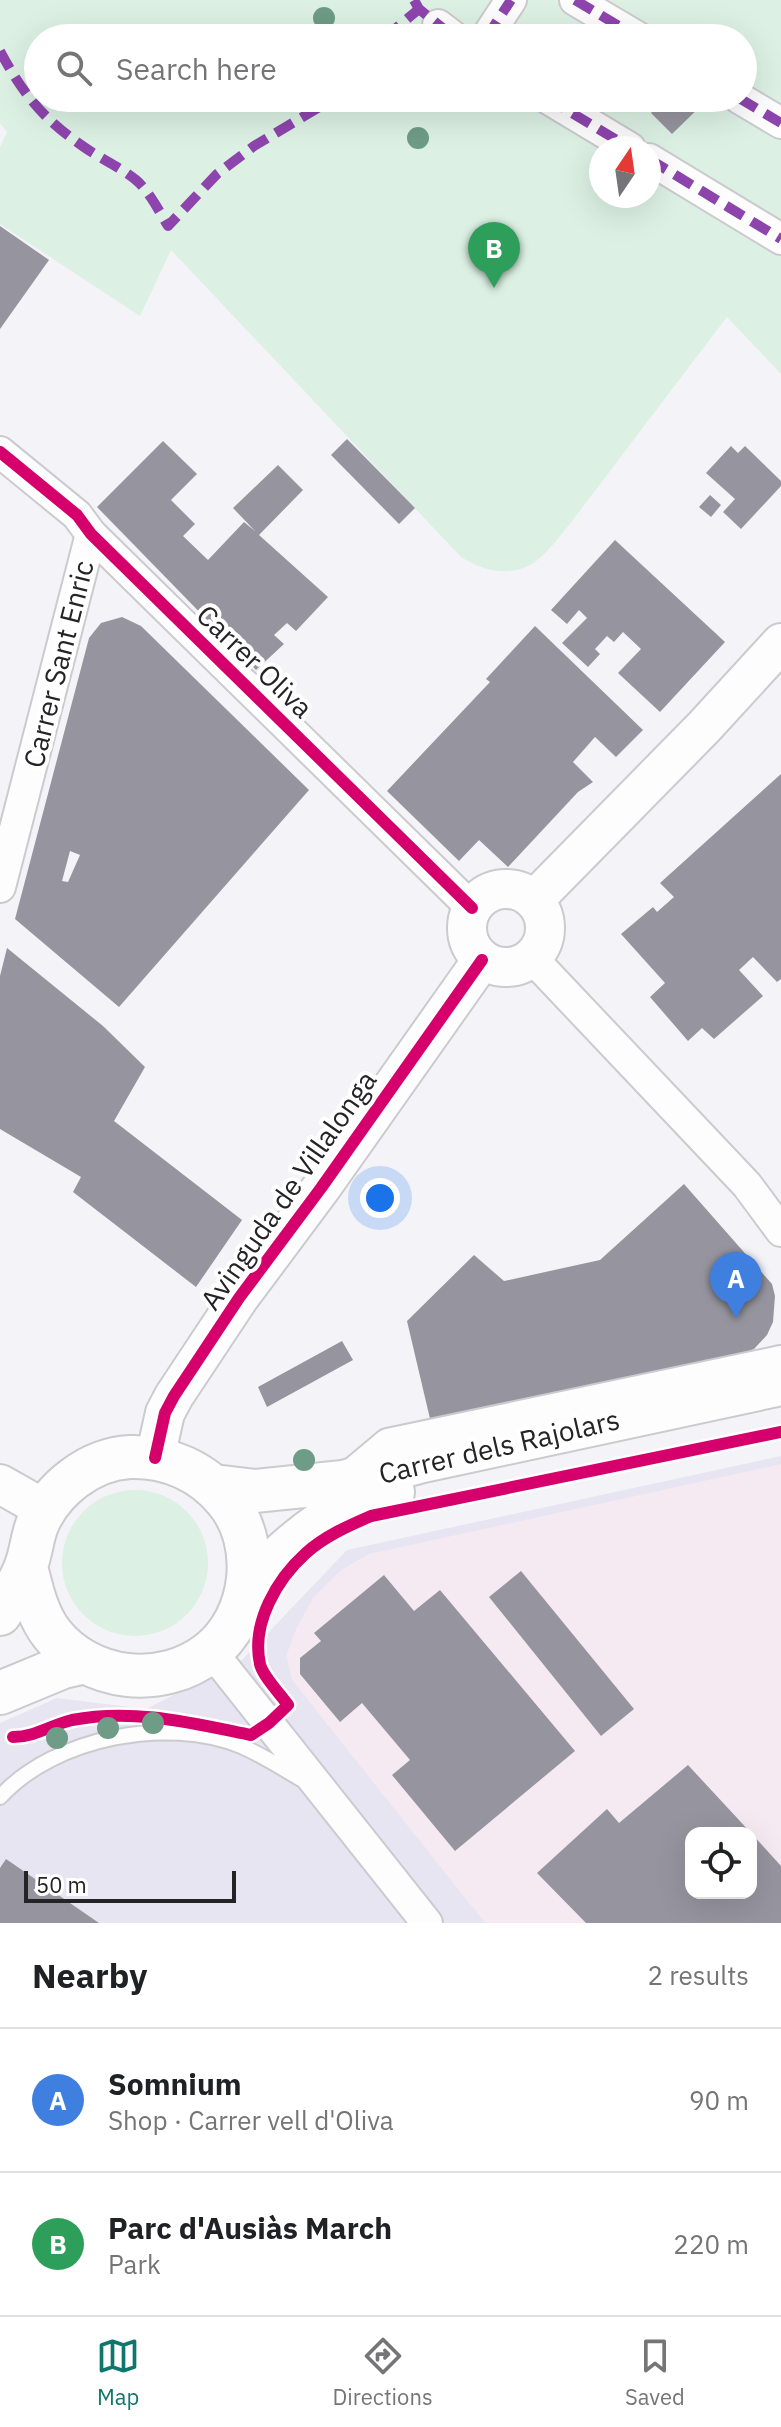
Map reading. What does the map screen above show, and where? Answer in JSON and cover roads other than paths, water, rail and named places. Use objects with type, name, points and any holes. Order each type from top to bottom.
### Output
[{"type":"main road","name":"Carrer dels Rajolars","points":[[214,1486],[254,1491],[343,1482],[776,1365]]},
{"type":"main road","name":"Carrer dels Rajolars","points":[[247,1589],[308,1530],[352,1504],[405,1488],[781,1406]]},
{"type":"main road","points":[[0,1614],[26,1567],[37,1526],[52,1499],[70,1481],[97,1465],[127,1457],[155,1458],[189,1469],[214,1486],[231,1506],[244,1533],[249,1560],[245,1599],[228,1632],[211,1651],[169,1673],[136,1677],[103,1670],[85,1662],[51,1633],[36,1605],[26,1567]]},
{"type":"main road","points":[[0,1693],[63,1667],[85,1662]]},
{"type":"street","points":[[495,24],[511,0]]},
{"type":"street","points":[[575,0],[615,24]]},
{"type":"street","points":[[757,109],[781,123]]},
{"type":"street","points":[[570,112],[610,136]]},
{"type":"street","points":[[661,166],[781,239]]},
{"type":"street","name":"Carrer Oliva","points":[[0,452],[77,515],[91,534],[472,908]]},
{"type":"street","name":"Carrer Sant Enric","points":[[0,887],[91,534]]},
{"type":"street","points":[[534,900],[704,727],[781,643]]},
{"type":"street","points":[[510,888],[534,900],[545,921],[545,932],[543,943],[532,958],[505,968],[482,960],[468,940],[466,928],[472,908],[483,895],[496,889],[510,888]]},
{"type":"street","points":[[532,958],[747,1185],[781,1231]]},
{"type":"street","name":"Avinguda de Villalonga","points":[[155,1458],[165,1413],[174,1396],[239,1298],[482,960]]},
{"type":"street","points":[[747,1185],[781,1205]]},
{"type":"street","points":[[0,1484],[46,1510]]},
{"type":"street","points":[[211,1651],[427,1923]]},
{"type":"lane","points":[[0,1797],[41,1764],[75,1748],[120,1737],[160,1734],[203,1736],[241,1746],[326,1793]]},
{"type":"place","name":"Parc d'Ausiàs March","points":[[494,288]]},
{"type":"place","name":"Somnium","points":[[736,1318]]}]
